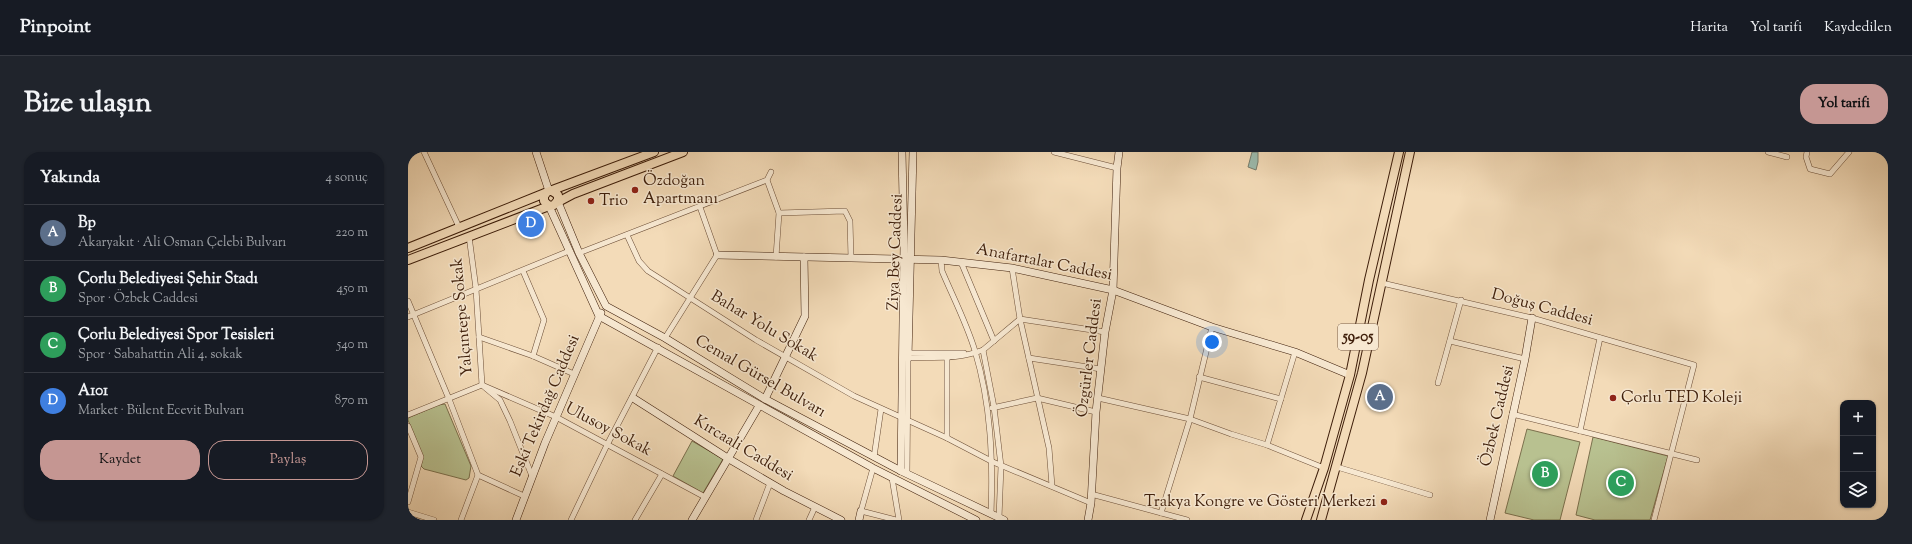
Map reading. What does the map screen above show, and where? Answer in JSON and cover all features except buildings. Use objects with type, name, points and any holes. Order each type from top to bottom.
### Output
[{"type":"main road","points":[[408,248],[654,152]]},
{"type":"main road","points":[[408,260],[554,205],[573,194],[683,152]]},
{"type":"main road","name":"59-05","points":[[1306,520],[1324,468],[1350,375],[1369,280],[1399,152]]},
{"type":"main road","points":[[1321,520],[1358,388],[1410,152]]},
{"type":"main road","points":[[549,192],[558,195],[558,202]]},
{"type":"main road","points":[[549,192],[544,201],[549,206]]},
{"type":"street","points":[[424,152],[459,227]]},
{"type":"street","points":[[536,152],[549,192]]},
{"type":"street","name":"Ziya Bey Caddesi","points":[[902,152],[907,259]]},
{"type":"street","name":"Ziya Bey Caddesi","points":[[904,472],[907,259],[913,152]]},
{"type":"street","points":[[1054,152],[1117,168]]},
{"type":"street","name":"Özgürler Caddesi","points":[[1088,520],[1091,504],[1096,412],[1113,290],[1117,168],[1119,152]]},
{"type":"street","points":[[1768,152],[1787,157]]},
{"type":"street","points":[[1807,152],[1806,157],[1810,169],[1830,174],[1849,152]]},
{"type":"street","points":[[579,253],[766,180],[771,172]]},
{"type":"street","points":[[766,180],[779,213],[776,256]]},
{"type":"street","points":[[558,202],[579,253],[606,306]]},
{"type":"street","points":[[549,206],[599,316]]},
{"type":"street","points":[[665,338],[717,255],[700,207]]},
{"type":"street","points":[[779,213],[845,211],[850,221],[851,258]]},
{"type":"street","name":"Bahar Yolu Sokak","points":[[627,235],[639,262],[648,271],[689,298],[854,396],[947,438],[992,462],[1052,486],[1091,504]]},
{"type":"street","name":"Yalçıntepe Sokak","points":[[469,236],[476,289],[482,385],[500,400],[532,476]]},
{"type":"street","points":[[408,317],[524,271],[569,251]]},
{"type":"street","name":"Anafartalar Caddesi","points":[[717,255],[941,260],[1012,268],[1113,290],[1212,327],[1295,352],[1350,375]]},
{"type":"street","points":[[765,399],[806,316],[804,257]]},
{"type":"street","points":[[941,260],[942,271],[975,353],[987,408],[992,462],[991,514]]},
{"type":"street","points":[[961,262],[994,341]]},
{"type":"street","points":[[1012,268],[1020,319],[1049,448],[1052,486]]},
{"type":"street","points":[[524,271],[544,320],[533,356]]},
{"type":"street","name":"Doğuş Caddesi","points":[[1382,283],[1461,300],[1532,318],[1694,366],[1671,454]]},
{"type":"street","points":[[1438,383],[1461,300]]},
{"type":"street","points":[[408,301],[449,399],[478,475],[461,520]]},
{"type":"street","name":"Eski Tekirdağ Caddesi","points":[[516,520],[524,496],[574,374],[599,316],[606,306]]},
{"type":"street","name":"Cemal Gürsel Bulvarı","points":[[606,306],[665,338],[765,399],[874,457],[1002,519]]},
{"type":"street","name":"Cemal Gürsel Bulvarı","points":[[599,316],[658,347],[759,406],[873,468],[976,520]]},
{"type":"street","name":"Özbek Caddesi","points":[[1490,520],[1525,359],[1532,318]]},
{"type":"street","points":[[905,355],[947,358],[975,353],[983,350],[1020,319],[1106,332]]},
{"type":"street","points":[[1161,513],[1190,419],[1212,327]]},
{"type":"street","points":[[479,337],[533,356],[574,374]]},
{"type":"street","points":[[1580,431],[1600,338]]},
{"type":"street","points":[[1450,341],[1525,359]]},
{"type":"street","points":[[571,520],[607,445],[633,398],[658,347]]},
{"type":"street","points":[[983,350],[994,408],[1001,466],[1002,519]]},
{"type":"street","points":[[1267,445],[1295,352]]},
{"type":"street","points":[[905,355],[975,353]]},
{"type":"street","points":[[947,358],[947,438]]},
{"type":"street","points":[[1029,358],[1101,369]]},
{"type":"street","points":[[1350,375],[1358,388]]},
{"type":"street","points":[[1199,377],[1281,399]]},
{"type":"street","points":[[408,415],[482,385]]},
{"type":"street","name":"Ulusoy Sokak","points":[[482,385],[556,417],[705,497]]},
{"type":"street","name":"Kırcaali Caddesi","points":[[633,398],[727,458],[770,483],[841,520]]},
{"type":"street","points":[[987,408],[994,408],[1037,398],[1096,412]]},
{"type":"street","points":[[1098,398],[1190,419],[1267,445],[1324,468]]},
{"type":"street","points":[[692,520],[727,458],[759,406]]},
{"type":"street","points":[[874,457],[882,409]]},
{"type":"street","points":[[1512,414],[1697,460]]},
{"type":"street","points":[[408,426],[421,457],[408,502]]},
{"type":"street","points":[[1654,520],[1671,454]]},
{"type":"street","points":[[1337,467],[1430,495]]},
{"type":"street","points":[[858,520],[862,515],[873,468]]},
{"type":"street","points":[[635,520],[662,474]]},
{"type":"street","points":[[478,475],[524,496]]},
{"type":"street","points":[[892,478],[899,520]]},
{"type":"street","points":[[756,520],[770,483]]},
{"type":"street","points":[[1091,494],[1187,520]]},
{"type":"street","points":[[809,520],[815,507]]},
{"type":"street","points":[[408,512],[434,520]]},
{"type":"street","points":[[862,515],[896,520]]},
{"type":"green space","points":[[445,404],[471,466],[469,478],[466,480],[424,469],[421,466],[423,457],[408,420],[408,418],[438,405]]},
{"type":"green space","points":[[1527,429],[1580,442],[1560,520],[1534,520],[1505,513]]},
{"type":"green space","points":[[1593,437],[1668,456],[1650,520],[1595,520],[1576,515]]},
{"type":"green space","points":[[692,441],[723,459],[703,493],[673,476]]},
{"type":"shaded area","points":[[1252,152],[1258,152],[1256,170],[1248,167]]},
{"type":"place","name":"Özdoğan Apartmanı","points":[[635,190]]},
{"type":"place","name":"Trio","points":[[591,201]]},
{"type":"place","name":"A101","points":[[531,224]]},
{"type":"place","name":"Bp","points":[[1380,397]]},
{"type":"place","name":"Çorlu TED Koleji","points":[[1613,398]]},
{"type":"place","name":"Çorlu Belediyesi Şehir Stadı","points":[[1545,474]]},
{"type":"place","name":"Çorlu Belediyesi Spor Tesisleri","points":[[1621,483]]},
{"type":"place","name":"Trakya Kongre ve Gösteri Merkezi","points":[[1384,502]]}]
